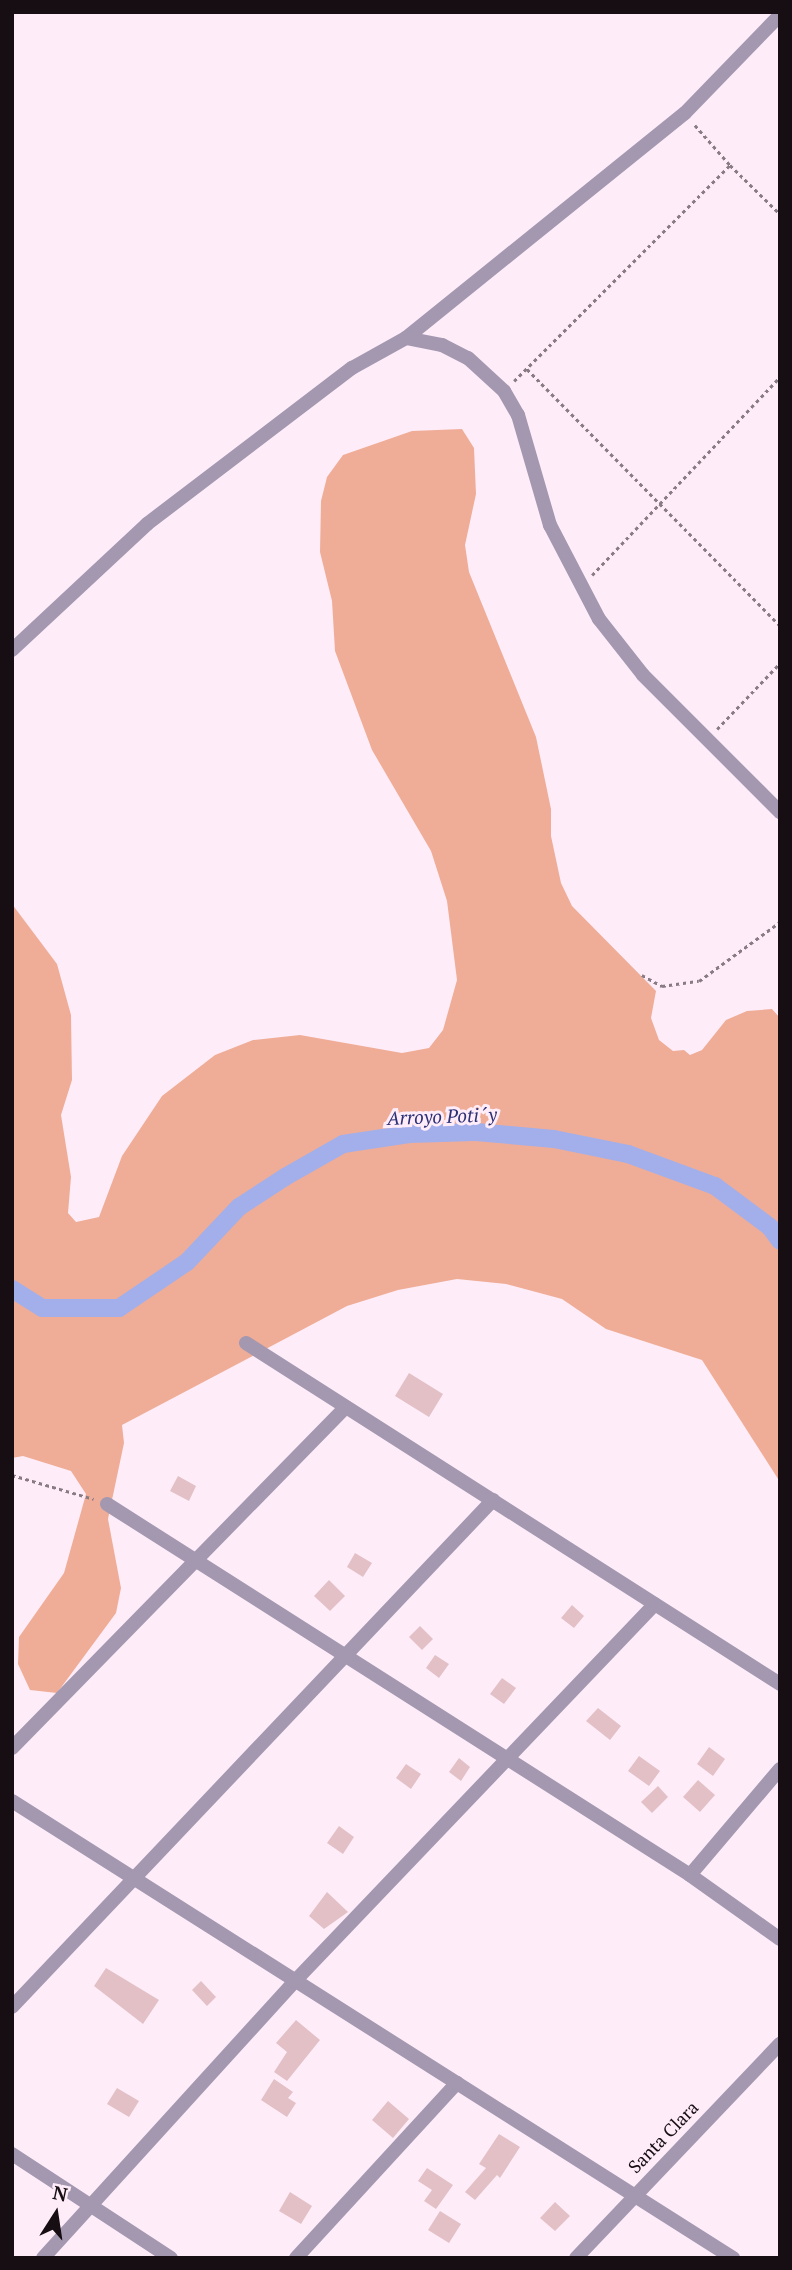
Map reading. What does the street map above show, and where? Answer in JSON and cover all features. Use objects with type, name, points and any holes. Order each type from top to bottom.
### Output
[{"type":"street","points":[[12,650],[147,524],[352,368],[406,338],[685,113],[780,15]]},
{"type":"street","points":[[406,338],[443,345],[468,358],[504,391],[518,415],[550,526],[599,619],[643,675],[709,738],[780,812]]},
{"type":"street","points":[[246,1343],[780,1684]]},
{"type":"street","points":[[12,1748],[346,1407]]},
{"type":"street","points":[[12,2007],[342,1654],[493,1500]]},
{"type":"street","points":[[107,1504],[197,1559],[506,1761],[690,1875],[780,1939]]},
{"type":"street","points":[[43,2258],[295,1981],[655,1604]]},
{"type":"street","points":[[690,1875],[780,1769]]},
{"type":"street","points":[[12,1801],[733,2258]]},
{"type":"street","name":"Santa Clara","points":[[576,2258],[780,2044]]},
{"type":"street","points":[[296,2258],[457,2083]]},
{"type":"street","points":[[12,2154],[171,2258]]},
{"type":"path","points":[[685,113],[730,165],[780,214]]},
{"type":"path","points":[[504,391],[730,165]]},
{"type":"path","points":[[527,368],[780,626]]},
{"type":"path","points":[[581,587],[780,377]]},
{"type":"path","points":[[709,738],[780,663]]},
{"type":"path","points":[[642,975],[662,986],[699,981],[780,922]]},
{"type":"path","points":[[12,1475],[74,1490],[107,1504]]},
{"type":"shaded area","points":[[462,429],[474,448],[476,494],[465,545],[469,572],[536,737],[551,809],[551,836],[561,883],[572,906],[656,991],[651,1018],[659,1040],[673,1051],[684,1050],[690,1055],[702,1050],[726,1020],[747,1011],[772,1009],[780,1018],[780,1482],[702,1360],[606,1329],[562,1299],[506,1284],[457,1279],[398,1290],[347,1306],[122,1425],[124,1443],[108,1519],[121,1588],[116,1613],[57,1693],[30,1690],[18,1664],[19,1637],[64,1573],[86,1494],[71,1471],[23,1456],[12,1458],[12,904],[57,964],[71,1015],[72,1080],[61,1115],[71,1177],[68,1213],[76,1222],[99,1217],[122,1156],[162,1096],[215,1055],[253,1040],[300,1035],[402,1053],[429,1048],[443,1030],[457,980],[447,901],[431,851],[372,750],[335,651],[332,601],[320,552],[321,501],[327,477],[343,455],[412,431]]},
{"type":"building","points":[[409,1373],[443,1394],[429,1417],[395,1396]]},
{"type":"building","points":[[178,1476],[196,1486],[189,1501],[170,1491]]},
{"type":"building","points":[[355,1553],[372,1563],[363,1577],[347,1567]]},
{"type":"building","points":[[329,1580],[345,1596],[330,1611],[314,1596]]},
{"type":"building","points":[[572,1605],[584,1616],[574,1628],[561,1618]]},
{"type":"building","points":[[420,1626],[433,1639],[422,1650],[409,1637]]},
{"type":"building","points":[[435,1655],[449,1664],[439,1678],[426,1668]]},
{"type":"building","points":[[502,1678],[516,1688],[504,1704],[490,1694]]},
{"type":"building","points":[[598,1708],[621,1726],[610,1740],[586,1721]]},
{"type":"building","points":[[709,1747],[725,1759],[713,1776],[697,1764]]},
{"type":"building","points":[[639,1756],[660,1771],[649,1786],[628,1771]]},
{"type":"building","points":[[459,1758],[470,1767],[461,1781],[449,1772]]},
{"type":"building","points":[[406,1764],[421,1774],[411,1789],[396,1778]]},
{"type":"building","points":[[698,1780],[715,1795],[700,1812],[683,1797]]},
{"type":"building","points":[[658,1786],[668,1797],[652,1813],[641,1802]]},
{"type":"building","points":[[339,1826],[354,1837],[343,1854],[327,1843]]},
{"type":"building","points":[[327,1892],[348,1912],[324,1929],[309,1916]]},
{"type":"building","points":[[106,1968],[159,2000],[143,2024],[94,1986]]},
{"type":"building","points":[[201,1981],[216,1997],[207,2006],[192,1990]]},
{"type":"building","points":[[296,2020],[320,2040],[287,2081],[274,2072],[287,2052],[276,2043]]},
{"type":"building","points":[[274,2079],[293,2092],[288,2098],[296,2103],[287,2117],[261,2100]]},
{"type":"building","points":[[117,2088],[139,2101],[129,2117],[107,2104]]},
{"type":"building","points":[[388,2101],[409,2119],[393,2138],[372,2120]]},
{"type":"building","points":[[499,2134],[520,2147],[500,2178],[497,2175],[475,2200],[465,2192],[486,2168],[479,2164]]},
{"type":"building","points":[[427,2168],[453,2185],[436,2209],[424,2201],[432,2190],[418,2181]]},
{"type":"building","points":[[290,2192],[312,2206],[301,2224],[279,2211]]},
{"type":"building","points":[[555,2202],[570,2216],[555,2231],[540,2218]]},
{"type":"building","points":[[440,2211],[461,2224],[449,2243],[428,2230]]},
{"type":"waterway","name":"Arroyo Poti´y","points":[[12,1289],[42,1308],[119,1308],[187,1262],[239,1207],[285,1177],[343,1144],[409,1134],[476,1132],[554,1139],[628,1154],[715,1186],[770,1227],[780,1241]]}]
